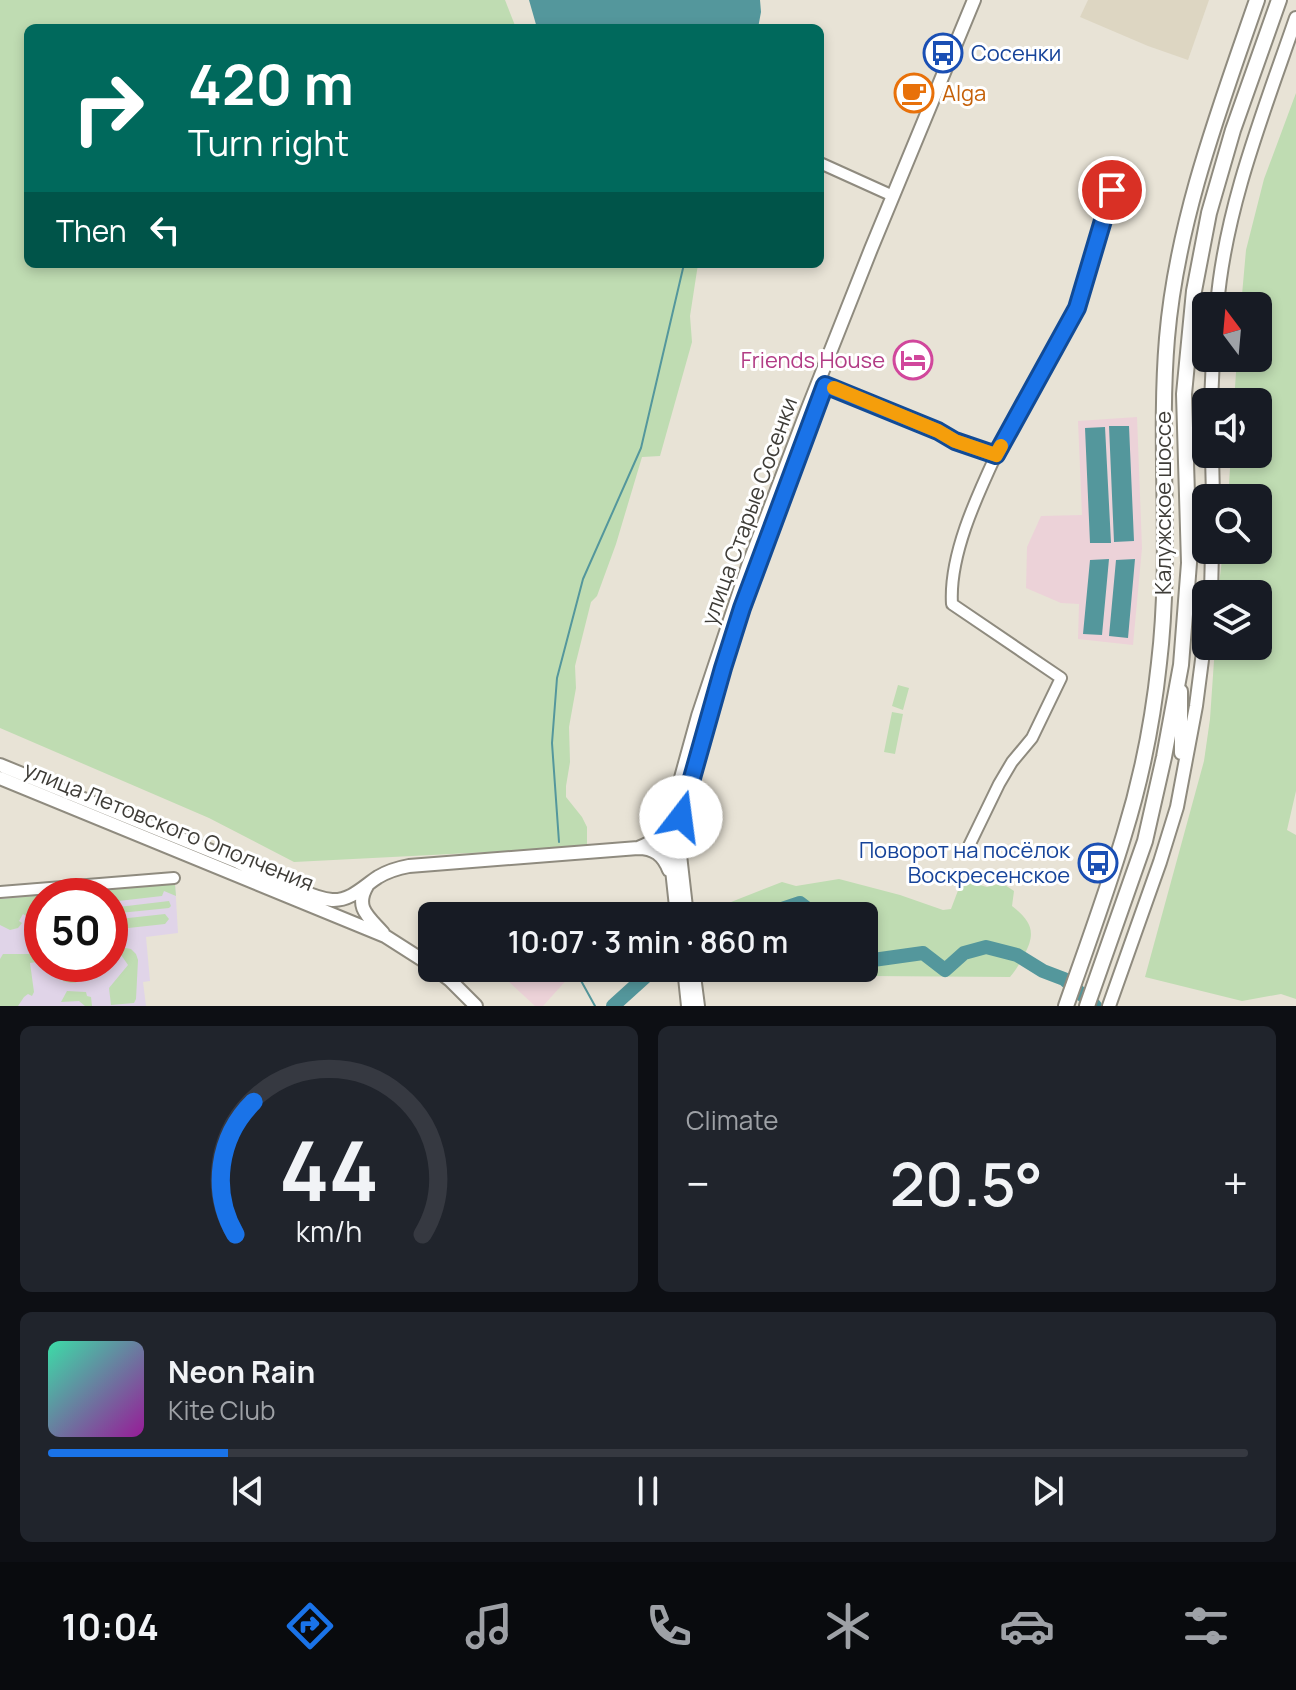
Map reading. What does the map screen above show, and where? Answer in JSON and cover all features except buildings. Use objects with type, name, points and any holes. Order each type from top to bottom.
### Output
[{"type":"highway","name":"Калужское шоссе","points":[[1066,1005],[1128,822],[1147,740],[1159,664],[1165,590],[1163,397],[1167,334],[1176,271],[1206,153],[1257,0]]},
{"type":"highway","name":"Калужское шоссе","points":[[1087,1006],[1145,841],[1157,796],[1181,665],[1189,563],[1184,394],[1194,291],[1213,199],[1233,130],[1279,0]]},
{"type":"main road","name":"улица Старые Сосенки","points":[[675,902],[671,814],[698,716],[739,592],[893,196],[974,0]]},
{"type":"main road","name":"улица Старые Сосенки","points":[[685,902],[680,855],[681,817],[742,608],[821,384],[981,0]]},
{"type":"main road","points":[[1219,292],[1239,190],[1296,18]]},
{"type":"main road","points":[[1109,1006],[1177,807],[1202,660]]},
{"type":"main road","points":[[1180,788],[1181,665]]},
{"type":"main road","name":"улица Летовского Ополчения","points":[[0,765],[238,862],[294,888],[324,911]]},
{"type":"main road","name":"улица Летовского Ополчения","points":[[0,778],[385,936],[418,957]]},
{"type":"main road","points":[[638,848],[661,835],[671,814]]},
{"type":"main road","points":[[294,888],[332,900],[352,896],[392,870],[409,866],[638,848],[647,848],[659,854],[672,877]]},
{"type":"main road","points":[[367,886],[362,906],[385,936]]},
{"type":"main road","name":"улица Летовского Ополчения","points":[[452,982],[476,1006]]},
{"type":"main road","points":[[688,1006],[690,982]]},
{"type":"main road","points":[[692,982],[698,1006]]},
{"type":"street","points":[[824,165],[893,196]]},
{"type":"street","points":[[966,852],[999,784],[1032,738],[1061,678],[952,604],[951,588],[969,516],[996,455],[1077,308],[1112,190]]},
{"type":"street","points":[[821,384],[938,431],[955,441],[996,455]]},
{"type":"street","points":[[0,892],[174,878]]},
{"type":"shaded area","points":[[1088,0],[1209,0],[1188,60],[1080,17]]},
{"type":"shaded area","points":[[1137,417],[1142,548],[1133,645],[1078,639],[1079,604],[1061,603],[1026,588],[1027,547],[1041,516],[1082,515],[1078,421]]},
{"type":"shaded area","points":[[175,882],[178,933],[146,937],[150,981],[143,982],[146,1006],[0,1006],[0,897],[24,895],[24,982],[128,982],[128,886]]},
{"type":"shaded area","points":[[509,982],[565,982],[543,1006],[535,1006]]},
{"type":"green space","points":[[0,0],[505,0],[514,24],[24,24],[24,268],[697,268],[690,316],[692,342],[660,456],[642,457],[616,544],[597,596],[591,602],[575,666],[576,688],[569,727],[570,762],[566,797],[587,827],[587,847],[294,862],[209,818],[0,728]]},
{"type":"green space","points":[[1296,93],[1296,791],[1287,830],[1296,835],[1296,999],[1281,994],[1242,1001],[1145,977],[1204,761],[1214,660],[1272,660],[1272,580],[1220,580],[1221,564],[1272,564],[1272,484],[1229,484],[1230,468],[1272,468],[1272,388],[1235,388],[1236,372],[1272,372],[1272,292],[1242,292],[1246,250],[1264,179]]},
{"type":"green space","points":[[898,685],[909,688],[903,710],[892,706]]},
{"type":"green space","points":[[892,712],[903,714],[895,754],[884,752]]},
{"type":"green space","points":[[839,879],[943,910],[951,909],[962,880],[987,887],[1002,883],[1014,891],[1012,906],[1028,922],[1030,940],[1010,977],[878,976],[878,902],[731,902],[782,882],[796,886]]},
{"type":"green space","points":[[175,884],[176,896],[164,891],[162,896],[128,900],[128,888]]},
{"type":"green space","points":[[24,897],[24,915],[18,928],[10,930],[0,925],[0,899]]},
{"type":"green space","points":[[169,901],[171,906],[128,912],[128,906]]},
{"type":"green space","points":[[165,914],[169,919],[165,924],[128,928],[128,918]]},
{"type":"green space","points":[[128,948],[131,949],[138,960],[134,1003],[111,1005],[109,988],[114,982],[128,982]]},
{"type":"green space","points":[[3,954],[24,954],[24,982],[33,982],[34,992],[32,996],[28,994],[24,997],[18,1006],[0,1006],[0,959]]},
{"type":"green space","points":[[67,991],[86,992],[91,997],[92,1006],[85,1006],[79,1001],[61,1002]]},
{"type":"water","points":[[529,0],[760,0],[761,12],[759,24],[536,24]]},
{"type":"water","points":[[1109,426],[1129,426],[1134,541],[1114,542]]},
{"type":"water","points":[[1105,427],[1111,543],[1090,543],[1085,428]]},
{"type":"water","points":[[1109,559],[1102,635],[1083,634],[1090,560]]},
{"type":"water","points":[[1135,559],[1128,638],[1109,636],[1116,560]]},
{"type":"waterway","points":[[559,842],[552,743],[557,678],[583,579],[641,448],[683,268]]},
{"type":"waterway","points":[[878,959],[923,953],[945,970],[964,953],[986,947],[1017,955],[1043,971],[1064,979],[1095,1006]]},
{"type":"waterway","points":[[582,982],[595,1006]]},
{"type":"waterway","points":[[613,1006],[640,982]]},
{"type":"slow traffic","points":[[834,388],[955,441],[996,455],[1001,446]]},
{"type":"place","name":"Сосенки","points":[[943,53]]},
{"type":"place","name":"Alga","points":[[914,93]]},
{"type":"place","name":"Friends House","points":[[913,360]]},
{"type":"place","name":"Поворот на посёлок Воскресенское","points":[[1098,863]]},
{"type":"route","points":[[681,817],[742,608],[825,385],[938,431],[955,441],[996,455],[1077,308],[1112,190]]}]
